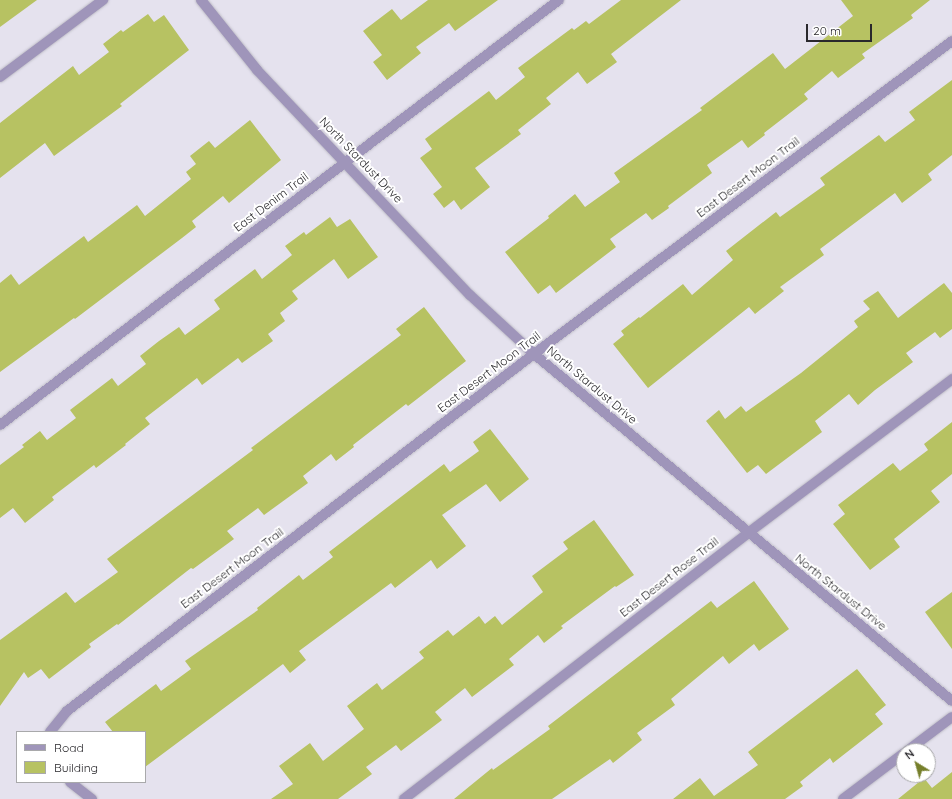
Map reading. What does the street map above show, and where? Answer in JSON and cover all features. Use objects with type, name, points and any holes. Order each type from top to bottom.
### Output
[{"type":"street","points":[[0,77],[103,0]]},
{"type":"street","name":"North Stardust Drive","points":[[201,0],[257,70],[470,295],[534,354],[952,701]]},
{"type":"street","name":"East Denim Trail","points":[[0,425],[559,0]]},
{"type":"street","name":"East Desert Moon Trail","points":[[51,731],[67,711],[534,354],[952,41]]},
{"type":"street","name":"East Desert Rose Trail","points":[[404,799],[748,533],[952,379]]},
{"type":"street","points":[[918,743],[952,717]]},
{"type":"street","points":[[843,799],[896,759]]},
{"type":"street","points":[[71,783],[92,799]]},
{"type":"building","points":[[0,0],[37,0],[0,27]]},
{"type":"building","points":[[428,0],[498,0],[455,31],[449,23],[416,47],[421,53],[387,80],[373,62],[382,55],[363,31],[392,9],[401,20]]},
{"type":"building","points":[[621,0],[681,0],[611,54],[617,62],[587,84],[578,72],[546,98],[551,104],[518,130],[521,134],[475,168],[490,187],[461,210],[454,200],[444,208],[433,194],[442,187],[420,158],[432,149],[425,139],[489,91],[496,100],[525,77],[518,68],[572,28],[574,30],[586,21],[589,24]]},
{"type":"building","points":[[841,0],[930,0],[911,15],[913,18],[862,54],[865,58],[838,78],[832,71],[804,94],[808,99],[764,133],[765,135],[748,148],[742,140],[707,165],[712,173],[668,206],[669,208],[652,220],[646,213],[610,239],[616,247],[556,293],[550,285],[538,294],[505,252],[549,218],[548,216],[575,194],[585,207],[620,182],[614,173],[702,110],[700,108],[773,53],[785,69],[853,16]]},
{"type":"building","points":[[148,14],[154,22],[164,15],[189,50],[120,104],[122,106],[54,156],[45,143],[0,178],[0,123],[73,66],[79,75],[109,52],[103,44],[121,30],[123,32]]},
{"type":"building","points":[[952,80],[952,155],[928,174],[932,180],[902,203],[895,193],[820,249],[824,255],[780,287],[784,291],[755,314],[749,307],[648,388],[613,344],[624,335],[621,331],[683,284],[692,295],[733,260],[726,251],[776,212],[780,217],[825,185],[820,178],[879,135],[885,142],[915,120],[909,112]]},
{"type":"building","points":[[250,120],[281,160],[229,203],[223,196],[192,221],[196,227],[75,319],[74,318],[0,372],[0,283],[11,274],[19,285],[84,236],[88,242],[137,205],[145,216],[191,179],[186,172],[196,164],[190,156],[209,141],[215,148]]},
{"type":"building","points":[[330,217],[337,227],[350,219],[378,257],[348,279],[334,259],[292,291],[298,299],[280,313],[285,321],[268,334],[273,341],[242,363],[238,358],[202,385],[197,378],[145,418],[150,424],[125,444],[126,445],[96,468],[94,465],[52,497],[54,500],[25,523],[13,508],[0,518],[0,465],[24,447],[22,445],[40,431],[47,440],[76,418],[70,410],[112,378],[118,386],[146,364],[140,356],[159,341],[179,327],[185,335],[220,309],[214,300],[255,269],[262,279],[292,255],[285,246],[304,232],[306,235]]},
{"type":"building","points":[[944,283],[952,293],[952,329],[940,338],[935,332],[906,353],[913,362],[875,390],[858,405],[849,394],[815,421],[822,432],[766,474],[758,465],[747,473],[706,421],[719,410],[725,419],[741,406],[746,412],[801,373],[858,327],[854,321],[870,309],[863,301],[878,291],[898,318]]},
{"type":"building","points":[[424,307],[466,361],[408,406],[406,404],[353,445],[354,447],[336,461],[331,454],[303,476],[308,483],[264,515],[258,508],[227,531],[234,539],[193,569],[191,568],[118,625],[117,624],[89,644],[91,647],[49,679],[41,669],[28,678],[24,672],[0,706],[0,640],[66,592],[75,603],[118,572],[107,559],[253,450],[251,448],[401,335],[396,329]]},
{"type":"building","points":[[952,422],[952,474],[931,491],[940,502],[894,539],[900,547],[870,570],[833,524],[845,514],[838,505],[893,463],[900,471],[928,450],[924,444]]},
{"type":"building","points":[[490,429],[529,479],[500,502],[486,484],[442,515],[466,546],[437,569],[431,560],[395,588],[391,583],[299,651],[306,660],[290,673],[283,664],[146,766],[146,731],[112,731],[105,722],[156,684],[161,691],[191,669],[185,661],[258,610],[257,608],[299,575],[303,580],[333,557],[329,552],[444,464],[450,472],[479,451],[473,442]]},
{"type":"building","points":[[594,520],[634,575],[616,587],[615,586],[561,626],[563,628],[544,643],[538,635],[509,659],[514,665],[472,697],[465,688],[435,712],[442,720],[401,751],[396,745],[366,767],[372,774],[338,799],[271,799],[293,784],[279,766],[310,743],[323,761],[364,729],[347,706],[377,683],[382,690],[424,658],[419,652],[448,630],[453,636],[479,616],[485,624],[495,616],[502,625],[543,592],[532,576],[568,549],[563,542]]},
{"type":"building","points":[[754,581],[789,629],[759,651],[754,644],[729,664],[723,656],[671,699],[675,705],[637,733],[642,740],[613,763],[610,759],[552,799],[454,799],[492,768],[493,770],[550,729],[548,726],[711,601],[717,608]]},
{"type":"building","points":[[952,592],[952,649],[925,612]]},
{"type":"building","points":[[857,669],[886,705],[875,714],[883,724],[833,763],[830,758],[800,782],[803,786],[785,799],[673,799],[700,778],[714,796],[758,765],[748,752]]},
{"type":"building","points":[[952,772],[952,799],[898,799],[918,783],[928,783],[932,788]]}]
